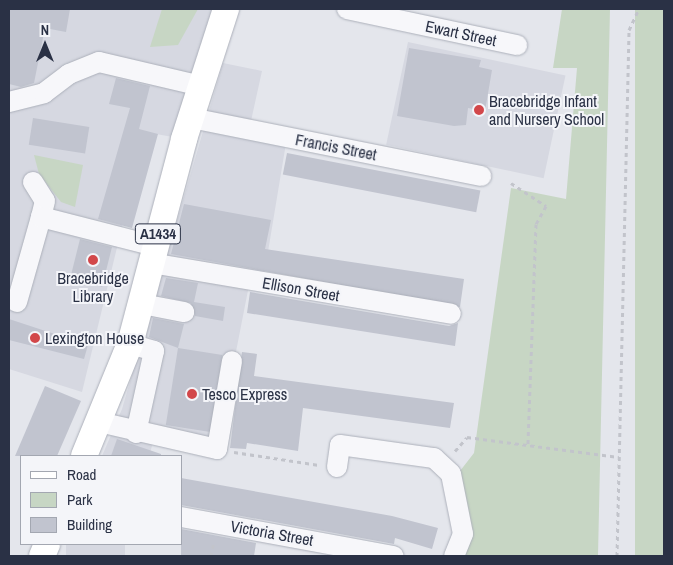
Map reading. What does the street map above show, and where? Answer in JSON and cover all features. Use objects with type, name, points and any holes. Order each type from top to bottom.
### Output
[{"type":"main road","name":"A1434","points":[[84,455],[130,344],[191,118],[226,9]]},
{"type":"street","name":"Ewart Street","points":[[347,9],[517,45]]},
{"type":"street","points":[[9,102],[44,93],[69,74],[99,62],[201,86]]},
{"type":"street","name":"Francis Street","points":[[191,118],[481,176]]},
{"type":"street","points":[[16,302],[45,201],[33,182]]},
{"type":"street","name":"Ellison Street","points":[[41,217],[153,254],[451,314]]},
{"type":"street","points":[[142,304],[184,312]]},
{"type":"street","points":[[130,344],[154,351],[136,433]]},
{"type":"street","points":[[98,422],[136,433],[218,449],[232,361]]},
{"type":"street","points":[[337,467],[340,445],[434,458],[451,474],[464,534],[454,556]]},
{"type":"street","name":"Victoria Street","points":[[182,516],[393,556]]},
{"type":"path","points":[[617,556],[629,30],[639,9]]},
{"type":"path","points":[[511,183],[546,206],[536,224],[528,445]]},
{"type":"path","points":[[451,474],[453,453],[467,437],[619,457]]},
{"type":"path","points":[[218,449],[337,467]]},
{"type":"shaded area","points":[[9,9],[226,9],[184,139],[145,132],[82,392],[9,369]]},
{"type":"shaded area","name":"Bracebridge Infant and Nursery School","points":[[408,42],[565,75],[544,178],[386,145]]},
{"type":"shaded area","points":[[223,63],[262,71],[249,130],[287,137],[263,282],[250,280],[217,449],[154,439],[149,455],[102,455],[122,409]]},
{"type":"shaded area","points":[[66,545],[125,545],[125,556],[66,556]]},
{"type":"green space","points":[[162,9],[198,9],[178,45],[150,47]]},
{"type":"green space","points":[[562,9],[610,9],[598,556],[460,556],[460,471],[474,453],[511,188],[566,199],[577,68],[553,68]]},
{"type":"green space","points":[[635,9],[664,9],[664,556],[635,556]]},
{"type":"green space","points":[[34,155],[83,165],[75,207],[61,202],[39,174]]},
{"type":"building","points":[[9,9],[70,9],[66,32],[45,28],[34,83],[21,87],[9,84]]},
{"type":"building","points":[[409,48],[481,60],[479,67],[492,70],[485,111],[468,108],[466,125],[454,126],[397,116]]},
{"type":"building","points":[[116,78],[150,86],[139,129],[158,134],[132,228],[98,219],[130,108],[109,104]]},
{"type":"building","points":[[33,118],[89,127],[85,154],[29,145]]},
{"type":"building","points":[[287,153],[480,191],[476,212],[283,175]]},
{"type":"building","points":[[184,204],[271,220],[265,249],[464,279],[460,307],[171,254]]},
{"type":"building","name":"Bracebridge Library","points":[[80,239],[112,247],[102,287],[70,279]]},
{"type":"building","points":[[166,278],[198,283],[194,302],[225,307],[223,321],[195,316],[191,303],[161,296]]},
{"type":"building","points":[[250,292],[449,326],[458,323],[455,346],[247,313]]},
{"type":"building","points":[[153,318],[184,324],[178,348],[149,337]]},
{"type":"building","name":"Lexington House","points":[[9,319],[88,345],[84,359],[9,340]]},
{"type":"building","name":"Tesco Express","points":[[178,348],[222,355],[210,432],[166,425]]},
{"type":"building","points":[[242,352],[257,354],[254,376],[454,403],[450,428],[303,408],[298,451],[247,443],[246,449],[230,448]]},
{"type":"building","points":[[45,386],[81,401],[57,455],[15,456]]},
{"type":"building","points":[[117,439],[161,454],[161,455],[111,455]]},
{"type":"building","points":[[182,478],[392,516],[438,528],[432,549],[395,538],[394,544],[182,505]]},
{"type":"building","points":[[182,529],[256,543],[254,556],[181,556]]},
{"type":"place","name":"Bracebridge Infant and Nursery School","points":[[479,110]]},
{"type":"place","name":"Bracebridge Library","points":[[93,260]]},
{"type":"place","name":"Lexington House","points":[[35,338]]},
{"type":"place","name":"Tesco Express","points":[[192,394]]}]
